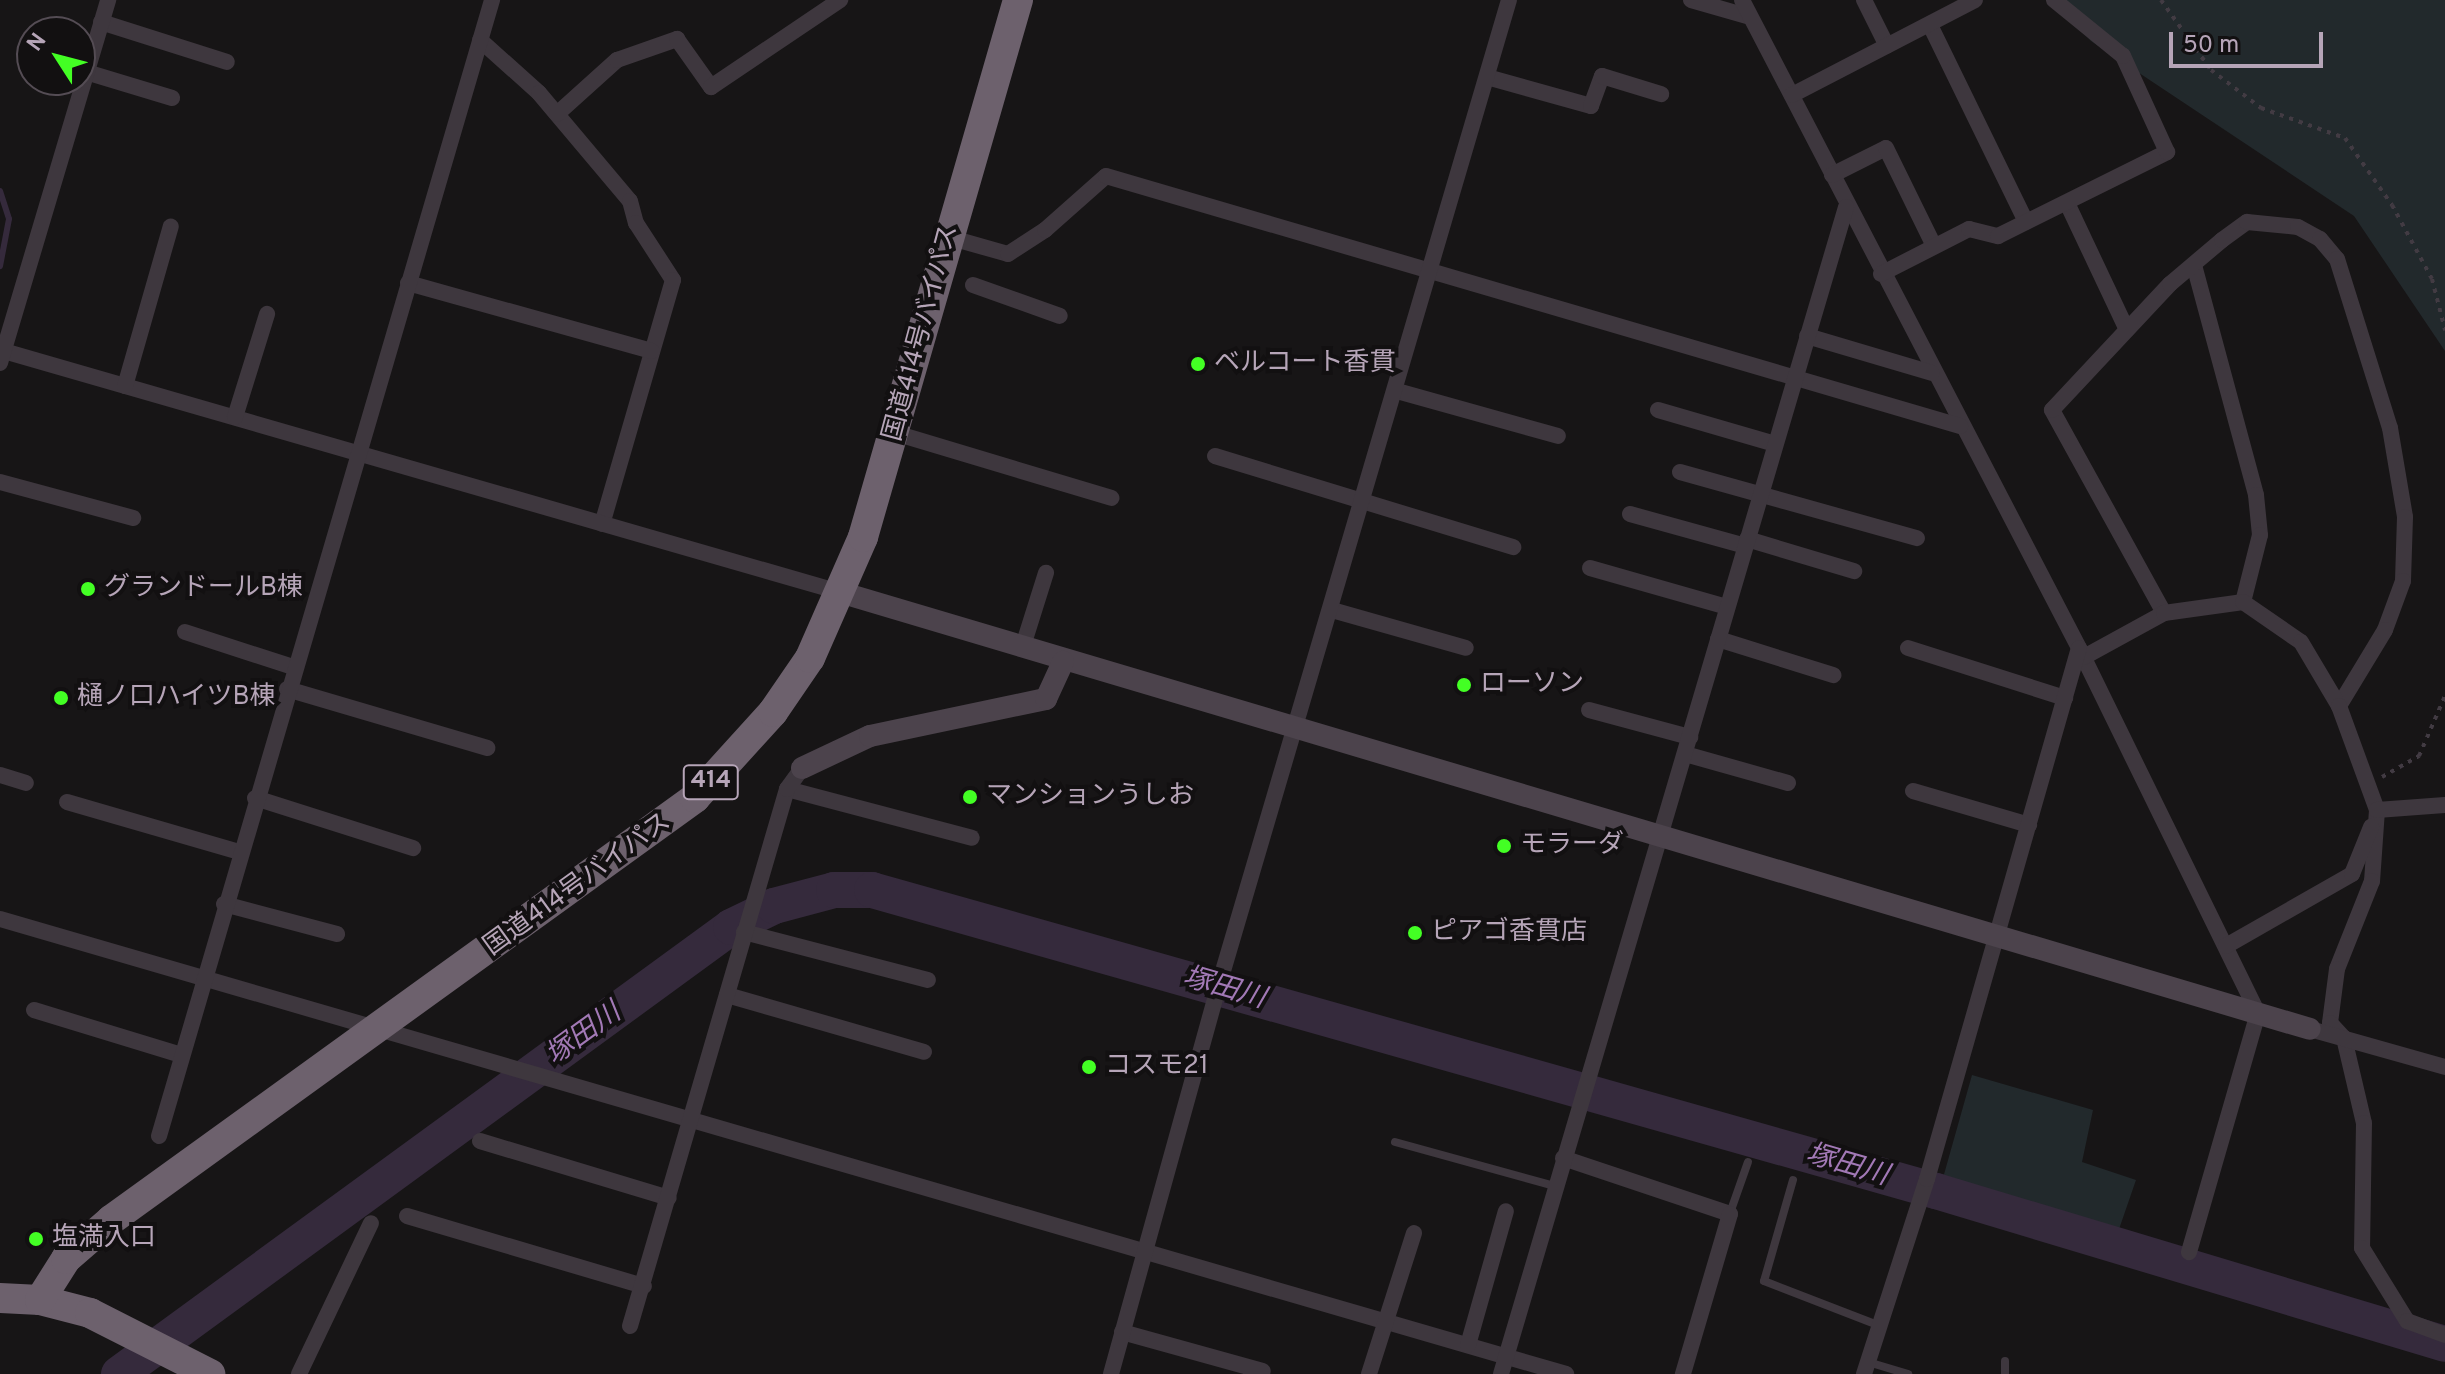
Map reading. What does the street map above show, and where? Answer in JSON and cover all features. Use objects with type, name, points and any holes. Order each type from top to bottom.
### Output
[{"type":"highway","name":"国道414号バイパス","points":[[40,1300],[66,1259],[111,1220],[376,1032],[695,798],[791,687],[843,593],[895,433],[948,237],[1018,0]]},
{"type":"highway","points":[[0,1298],[40,1300],[90,1313],[186,1368]]},
{"type":"street","points":[[96,39],[108,0]]},
{"type":"street","points":[[159,1136],[293,667],[492,0]]},
{"type":"street","points":[[557,114],[617,60],[677,39],[711,87],[840,0]]},
{"type":"street","points":[[1111,1374],[1223,971],[1397,391],[1509,0]]},
{"type":"street","points":[[1691,0],[1750,17]]},
{"type":"street","points":[[1742,0],[1932,373],[2082,652],[2258,1013],[2189,1252]]},
{"type":"street","points":[[1864,0],[1887,46]]},
{"type":"street","points":[[1792,95],[1975,0]]},
{"type":"street","points":[[1881,274],[1969,229],[1998,236],[2167,152],[2123,56],[2054,0]]},
{"type":"street","points":[[101,22],[227,62]]},
{"type":"street","points":[[1930,25],[2026,222]]},
{"type":"street","points":[[480,40],[557,114],[630,201],[636,223],[673,280],[602,524]]},
{"type":"street","points":[[96,75],[172,98]]},
{"type":"street","points":[[1487,77],[1591,106],[1602,76],[1661,94]]},
{"type":"street","points":[[79,96],[1,354],[235,417],[843,593],[1063,662],[1298,726],[2445,1067]]},
{"type":"street","points":[[1832,175],[1886,148],[1934,246]]},
{"type":"street","points":[[948,237],[1008,254],[1045,230],[1106,176],[1960,426]]},
{"type":"street","points":[[2067,203],[2127,330]]},
{"type":"street","points":[[1501,1374],[1846,207]]},
{"type":"street","points":[[2164,613],[2052,410],[2194,265],[2247,222],[2298,227],[2320,239],[2337,259],[2364,337],[2399,473],[2403,581],[2385,630],[2339,706]]},
{"type":"street","points":[[125,386],[171,226]]},
{"type":"street","points":[[2194,265],[2256,495],[2260,535],[2243,602]]},
{"type":"street","points":[[408,283],[652,351]]},
{"type":"street","points":[[973,285],[1060,316]]},
{"type":"street","points":[[235,417],[267,314]]},
{"type":"street","points":[[1807,336],[1932,373]]},
{"type":"street","points":[[1397,391],[1558,436]]},
{"type":"street","points":[[1658,410],[1775,444]]},
{"type":"street","points":[[895,433],[1111,498]]},
{"type":"street","points":[[1215,456],[1363,505],[1513,547]]},
{"type":"street","points":[[1680,472],[1917,538]]},
{"type":"street","points":[[0,482],[133,518]]},
{"type":"street","points":[[1630,514],[1854,571]]},
{"type":"street","points":[[1590,568],[1727,607]]},
{"type":"street","points":[[1022,649],[1046,573]]},
{"type":"street","points":[[1866,1368],[1927,1179],[2065,698],[2082,652],[2164,613],[2243,602],[2301,642],[2339,706],[2375,803],[2372,881],[2337,969],[2330,1023],[2344,1038],[2364,1123],[2362,1248],[2407,1321],[2445,1335]]},
{"type":"street","points":[[1332,610],[1466,648]]},
{"type":"street","points":[[185,632],[293,667]]},
{"type":"street","points":[[1718,639],[1833,675]]},
{"type":"street","points":[[1908,648],[2065,698]]},
{"type":"street","points":[[630,1326],[787,789],[802,768],[870,736],[1046,699],[1063,662]]},
{"type":"street","points":[[287,689],[487,748]]},
{"type":"street","points":[[1589,710],[1690,737]]},
{"type":"street","points":[[1685,754],[1788,783]]},
{"type":"street","points":[[0,775],[26,783]]},
{"type":"street","points":[[787,789],[972,838]]},
{"type":"street","points":[[1913,791],[2029,825]]},
{"type":"street","points":[[255,798],[413,848]]},
{"type":"street","points":[[67,802],[239,852]]},
{"type":"street","points":[[2226,946],[2352,874],[2375,803]]},
{"type":"street","points":[[2375,803],[2445,805]]},
{"type":"street","points":[[224,904],[337,934]]},
{"type":"street","points":[[0,919],[376,1032],[692,1119],[1566,1374]]},
{"type":"street","points":[[743,936],[928,980]]},
{"type":"street","points":[[727,995],[924,1052]]},
{"type":"street","points":[[34,1010],[181,1055]]},
{"type":"street","points":[[480,1141],[669,1198]]},
{"type":"street","points":[[1563,1158],[1730,1214],[1683,1374]]},
{"type":"street","points":[[1468,1345],[1506,1211]]},
{"type":"street","points":[[407,1216],[644,1286]]},
{"type":"street","points":[[299,1374],[371,1223]]},
{"type":"street","points":[[1369,1374],[1414,1233]]},
{"type":"street","points":[[1122,1332],[1263,1371]]},
{"type":"lane","points":[[1395,1142],[1555,1186]]},
{"type":"lane","points":[[1730,1214],[1748,1162]]},
{"type":"lane","points":[[1793,1180],[1764,1281],[1881,1326]]},
{"type":"lane","points":[[2005,1361],[2005,1374]]},
{"type":"lane","points":[[1866,1368],[1908,1374]]},
{"type":"path","points":[[2161,0],[2211,70],[2261,108],[2345,138],[2392,205],[2432,279],[2445,330]]},
{"type":"path","points":[[2375,803],[2385,771],[2419,756],[2445,696]]},
{"type":"shaded area","points":[[2052,0],[2445,0],[2445,351],[2354,216],[2091,41]]},
{"type":"shaded area","points":[[1972,1075],[2093,1110],[2082,1162],[2136,1180],[2117,1235],[1941,1185]]},
{"type":"waterway","points":[[0,191],[9,219],[0,266]]},
{"type":"waterway","name":"塚田川","points":[[119,1374],[731,927],[774,906],[834,890],[872,890],[1936,1191],[2445,1344]]},
{"type":"place","name":"ベルコート香貫","points":[[1198,364]]},
{"type":"place","name":"グランドールB棟","points":[[88,589]]},
{"type":"place","name":"ローソン","points":[[1464,685]]},
{"type":"place","name":"樋ノ口ハイツB棟","points":[[61,698]]},
{"type":"place","name":"マンションうしお","points":[[970,797]]},
{"type":"place","name":"モラーダ","points":[[1504,846]]},
{"type":"place","name":"ピアゴ香貫店","points":[[1415,933]]},
{"type":"place","name":"コスモ21","points":[[1089,1067]]},
{"type":"place","name":"塩満入口","points":[[36,1239]]}]
